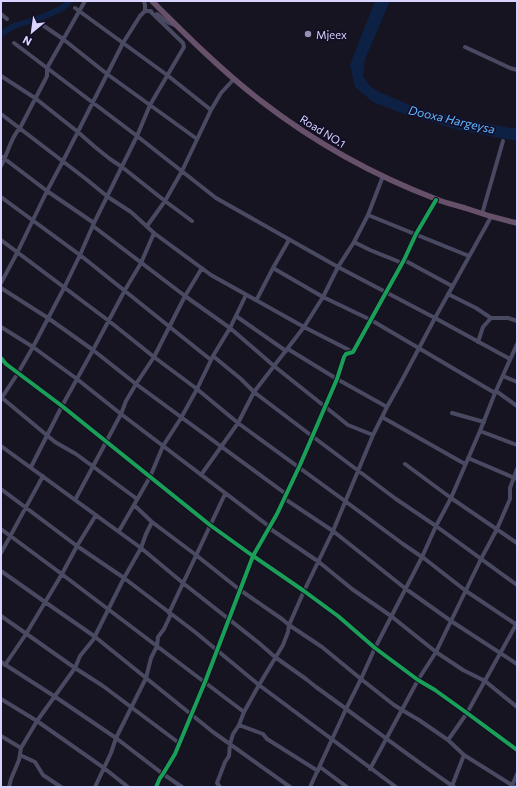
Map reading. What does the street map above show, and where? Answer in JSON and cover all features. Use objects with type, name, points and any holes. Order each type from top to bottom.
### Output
[{"type":"highway","name":"Road NO.1","points":[[152,1],[234,79],[262,102],[300,129],[337,152],[383,176],[436,200],[491,217],[517,223]]},
{"type":"street","points":[[1,166],[3,157],[47,76],[47,68],[85,1]]},
{"type":"street","points":[[137,499],[76,454],[56,442],[1,398],[33,347],[64,288],[137,136],[150,105],[184,47],[183,43],[148,11],[144,1]]},
{"type":"street","points":[[75,8],[211,110]]},
{"type":"street","points":[[2,281],[123,43],[140,16],[148,11],[154,12],[169,23],[177,26]]},
{"type":"street","points":[[1,14],[7,20]]},
{"type":"street","points":[[44,26],[197,139]]},
{"type":"street","points":[[14,43],[93,102],[216,198],[338,267],[510,359]]},
{"type":"street","points":[[465,47],[517,70]]},
{"type":"street","points":[[1,76],[36,98],[105,155],[192,221]]},
{"type":"street","points":[[147,226],[165,201],[182,171],[211,110],[221,93],[234,79]]},
{"type":"street","points":[[1,114],[108,197],[131,212],[154,233],[211,275],[354,352]]},
{"type":"street","points":[[482,214],[503,141]]},
{"type":"street","points":[[3,157],[47,191],[94,224],[140,263],[230,328],[274,366],[348,425],[373,435]]},
{"type":"street","points":[[201,475],[238,423],[254,392],[287,350],[323,297],[338,267],[354,242],[368,215],[383,176]]},
{"type":"street","points":[[1,197],[33,219],[80,255],[169,326],[241,378],[254,392],[312,436],[396,499],[517,585]]},
{"type":"street","points":[[156,787],[175,754],[205,682],[253,556],[270,528],[299,468],[337,379],[344,357],[346,354],[354,352],[403,262],[416,234],[436,200]]},
{"type":"street","points":[[368,215],[469,256]]},
{"type":"street","points":[[220,787],[217,783],[225,762],[229,756],[233,734],[259,685],[283,645],[289,625],[333,531],[386,407],[491,217]]},
{"type":"street","points":[[31,467],[62,406],[140,263],[154,233]]},
{"type":"street","points":[[1,240],[109,321],[197,389],[238,423],[345,500],[466,591],[517,624],[467,712],[448,740]]},
{"type":"street","points":[[257,300],[289,240]]},
{"type":"street","points":[[354,242],[370,250],[403,262],[452,286]]},
{"type":"street","points":[[76,500],[121,414],[126,401],[154,357],[185,296],[202,268]]},
{"type":"street","points":[[273,268],[323,297],[371,320],[496,392],[517,406]]},
{"type":"street","points":[[1,288],[48,318],[93,350],[181,418],[333,531],[406,589],[451,621],[517,664]]},
{"type":"street","points":[[448,294],[476,308],[491,318],[508,318],[517,320]]},
{"type":"street","points":[[119,532],[150,477],[163,446],[197,389],[246,295]]},
{"type":"street","points":[[236,316],[287,350],[386,407]]},
{"type":"street","points":[[478,342],[483,327],[491,318]]},
{"type":"street","points":[[1,327],[33,347],[77,379],[225,494],[319,562],[352,589],[391,616],[436,652],[463,670],[485,681],[517,707]]},
{"type":"street","points":[[310,787],[375,648],[422,558],[436,526],[451,498],[510,359],[515,355],[517,344]]},
{"type":"street","points":[[1,358],[6,364],[62,406],[210,525],[304,591],[338,616],[375,648],[418,680],[467,712],[517,750]]},
{"type":"street","points":[[503,376],[517,382]]},
{"type":"street","points":[[452,413],[484,422]]},
{"type":"street","points":[[382,417],[465,464]]},
{"type":"street","points":[[480,431],[517,446]]},
{"type":"street","points":[[1,446],[141,548],[259,643],[275,658],[453,787],[464,755]]},
{"type":"street","points":[[468,458],[515,479]]},
{"type":"street","points":[[405,464],[451,498],[517,543]]},
{"type":"street","points":[[370,769],[418,680],[436,652],[481,558],[497,529],[510,499],[510,488],[515,479],[517,469]]},
{"type":"street","points":[[1,553],[43,476]]},
{"type":"street","points":[[1,489],[77,546],[124,578],[195,632],[259,685],[396,787]]},
{"type":"street","points":[[95,787],[116,738],[146,678],[151,658],[157,646],[158,637],[164,629],[183,583],[225,494]]},
{"type":"street","points":[[134,505],[152,522],[240,590],[322,647],[402,710],[448,740],[464,755],[513,786],[517,774]]},
{"type":"street","points":[[96,515],[26,634],[3,664],[116,738],[182,787]]},
{"type":"street","points":[[9,787],[19,760],[21,748],[37,721],[75,668],[80,656],[90,644],[141,548],[152,522]]},
{"type":"street","points":[[1,529],[244,712]]},
{"type":"street","points":[[1,571],[94,636],[230,744],[290,787]]},
{"type":"street","points":[[1,616],[103,686],[179,743]]},
{"type":"street","points":[[1,698],[37,721],[104,768],[128,787]]},
{"type":"street","points":[[239,725],[263,734],[267,740],[319,769],[347,787]]},
{"type":"street","points":[[1,736],[21,748]]},
{"type":"street","points":[[20,755],[35,762],[43,775],[61,787]]},
{"type":"water","name":"Dooxa Hargeysa","points":[[375,1],[390,1],[365,59],[363,76],[370,86],[379,92],[417,108],[510,128],[517,128],[517,141],[462,131],[399,112],[373,102],[355,87],[350,65]]},
{"type":"waterway","points":[[1,34],[14,26],[40,18],[61,9],[70,1]]},
{"type":"cycle path","points":[[156,787],[175,754],[205,682],[253,556],[277,514],[300,465],[337,379],[344,357],[346,354],[353,352],[404,260],[416,234],[436,200]]},
{"type":"cycle path","points":[[1,358],[6,364],[62,406],[210,525],[304,591],[338,616],[375,648],[517,750]]},
{"type":"place","name":"Mjeex","points":[[308,34]]}]
